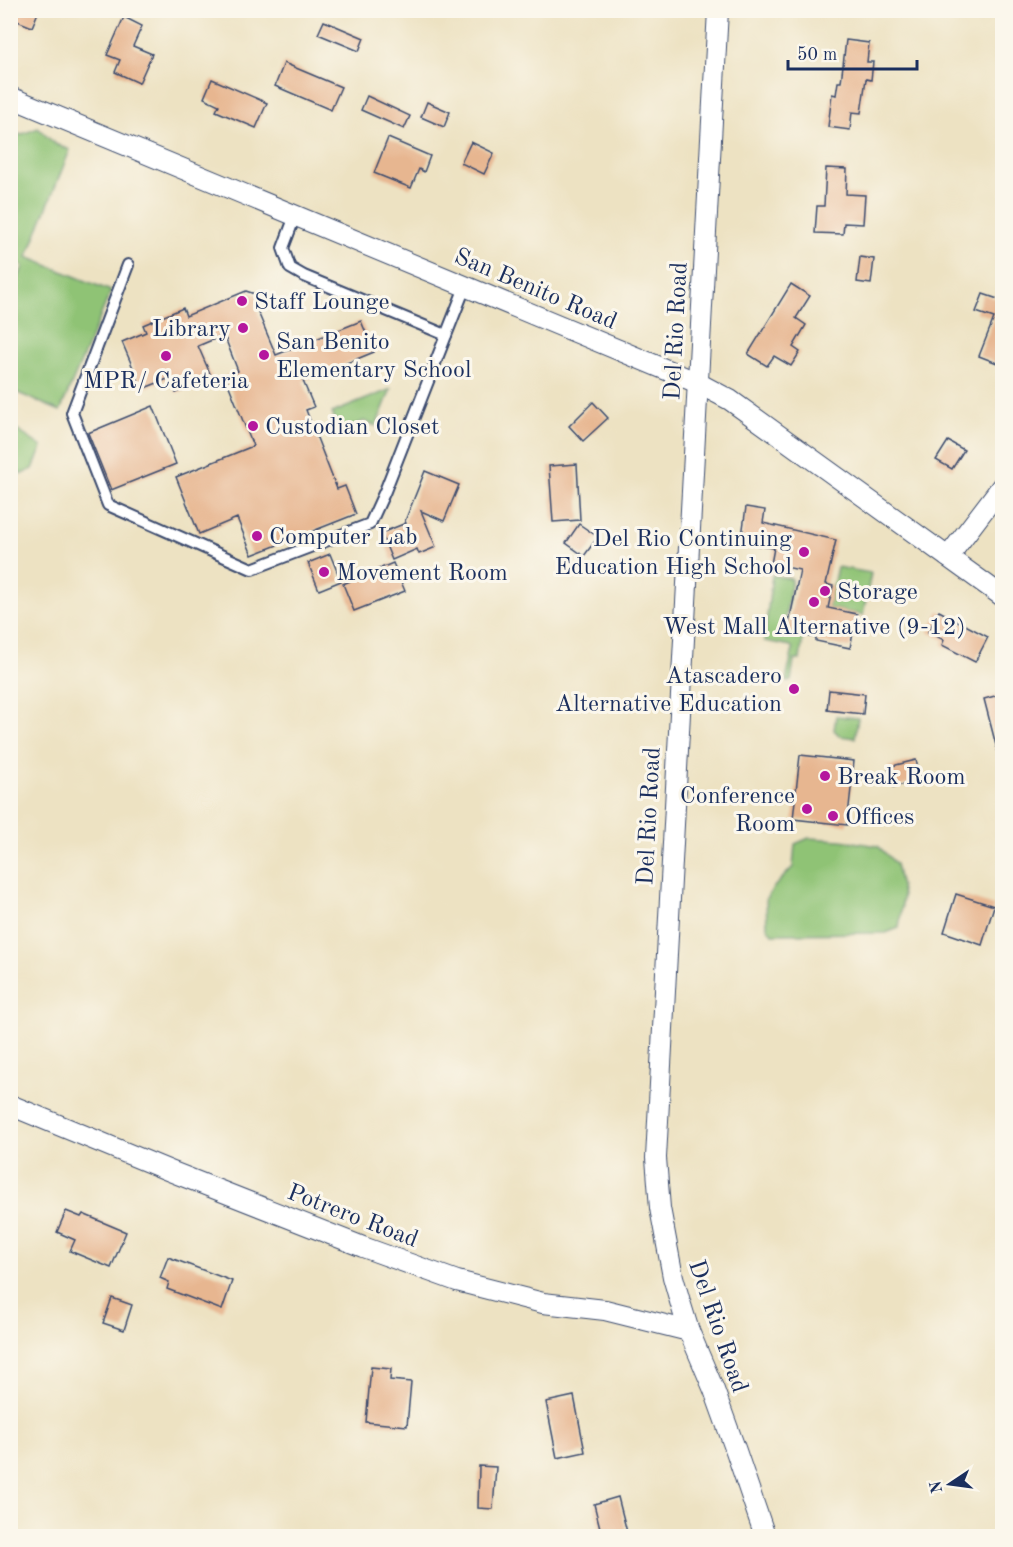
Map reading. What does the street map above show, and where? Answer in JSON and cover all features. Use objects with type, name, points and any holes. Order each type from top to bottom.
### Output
[{"type":"street","name":"Del Rio Road","points":[[718,10],[656,1158],[660,1208],[673,1277],[689,1331],[714,1390],[765,1536]]},
{"type":"street","name":"San Benito Road","points":[[10,97],[698,383],[730,400],[1002,596]]},
{"type":"street","points":[[948,557],[1002,486]]},
{"type":"street","name":"Potrero Road","points":[[10,1105],[363,1247],[457,1281],[543,1303],[605,1310],[689,1331]]},
{"type":"lane","points":[[295,216],[283,248],[290,268],[304,276],[446,335]]},
{"type":"lane","points":[[128,265],[72,413],[108,505],[252,569],[370,524],[465,287]]},
{"type":"green space","points":[[38,128],[55,144],[70,150],[27,257],[111,291],[60,411],[11,390],[11,299],[23,266],[11,258],[11,131],[20,135]]},
{"type":"green space","points":[[391,389],[376,426],[364,421],[340,432],[332,413]]},
{"type":"green space","points":[[11,426],[42,447],[33,469],[22,474],[11,469]]},
{"type":"green space","points":[[837,567],[871,573],[863,615],[828,608]]},
{"type":"green space","points":[[772,575],[792,579],[783,631],[803,635],[800,660],[794,660],[791,681],[788,682],[786,680],[793,649],[791,646],[764,641]]},
{"type":"green space","points":[[836,716],[858,718],[855,738],[840,736],[834,730]]},
{"type":"green space","points":[[809,838],[878,846],[896,864],[903,896],[899,928],[886,933],[772,934],[767,927],[766,899],[793,867],[795,844]]},
{"type":"building","points":[[10,10],[39,10],[32,27],[10,18]]},
{"type":"building","points":[[124,17],[142,26],[133,46],[152,54],[139,83],[115,72],[120,60],[107,55]]},
{"type":"building","points":[[324,21],[364,38],[359,51],[318,34]]},
{"type":"building","points":[[846,40],[869,43],[867,62],[873,62],[871,80],[866,79],[861,113],[852,112],[850,130],[828,127],[832,94],[836,95],[838,82],[841,82]]},
{"type":"building","points":[[284,63],[341,87],[331,110],[275,86]]},
{"type":"building","points":[[212,79],[267,103],[256,128],[216,111],[219,105],[204,98]]},
{"type":"building","points":[[367,96],[410,116],[404,129],[361,110]]},
{"type":"building","points":[[427,102],[450,112],[444,127],[421,117]]},
{"type":"building","points":[[388,138],[430,156],[424,172],[419,169],[411,188],[374,173]]},
{"type":"building","points":[[471,142],[494,153],[484,174],[461,163]]},
{"type":"building","points":[[826,168],[847,169],[846,194],[865,195],[863,224],[844,223],[843,234],[815,233],[817,206],[824,206]]},
{"type":"building","points":[[860,257],[874,259],[871,284],[857,282]]},
{"type":"building","points":[[791,284],[810,296],[796,318],[806,325],[793,347],[800,352],[791,366],[774,356],[767,366],[748,354]]},
{"type":"building","points":[[246,291],[269,299],[255,305],[276,355],[361,321],[374,352],[303,381],[314,407],[306,410],[337,489],[345,486],[356,514],[252,555],[237,518],[199,534],[176,477],[253,446],[225,376],[238,371],[224,335],[198,346],[212,378],[176,393],[170,378],[142,389],[122,342],[146,332],[143,325],[183,308],[186,316]]},
{"type":"building","points":[[983,294],[1001,300],[1002,298],[1002,365],[979,356],[994,318],[976,312]]},
{"type":"building","points":[[593,402],[608,418],[583,441],[569,426]]},
{"type":"building","points":[[153,406],[176,464],[111,490],[88,433]]},
{"type":"building","points":[[948,441],[964,450],[952,469],[936,460]]},
{"type":"building","points":[[577,464],[580,520],[553,522],[549,466]]},
{"type":"building","points":[[425,471],[459,485],[444,521],[421,511],[436,547],[419,554],[417,549],[392,560],[381,533],[406,523]]},
{"type":"building","points":[[746,507],[765,510],[763,523],[836,540],[826,584],[833,586],[828,608],[857,614],[850,648],[787,632],[800,570],[771,564],[774,548],[741,543]]},
{"type":"building","points":[[579,524],[598,537],[584,556],[566,543]]},
{"type":"building","name":"Movement Room","points":[[330,554],[341,581],[319,590],[308,563]]},
{"type":"building","points":[[393,563],[405,591],[354,611],[343,584]]},
{"type":"building","points":[[939,611],[988,637],[975,662],[942,645],[944,640],[928,632]]},
{"type":"building","points":[[829,690],[865,694],[863,714],[827,710]]},
{"type":"building","points":[[1002,694],[1002,752],[998,753],[984,699]]},
{"type":"building","points":[[800,755],[854,761],[847,825],[793,819]]},
{"type":"building","points":[[916,760],[921,780],[893,787],[888,767]]},
{"type":"building","points":[[956,894],[994,906],[982,945],[944,932]]},
{"type":"building","points":[[66,1211],[81,1217],[83,1214],[126,1232],[111,1268],[70,1251],[75,1240],[57,1232]]},
{"type":"building","points":[[168,1257],[232,1281],[222,1310],[167,1289],[169,1282],[160,1278]]},
{"type":"building","points":[[112,1298],[132,1305],[124,1330],[103,1323]]},
{"type":"building","points":[[371,1367],[391,1369],[390,1380],[411,1382],[407,1426],[366,1422]]},
{"type":"building","points":[[574,1396],[585,1452],[557,1458],[546,1402]]},
{"type":"building","points":[[479,1466],[496,1467],[493,1509],[478,1508]]},
{"type":"building","points":[[618,1497],[628,1536],[602,1536],[594,1504]]},
{"type":"place","name":"Staff Lounge","points":[[242,301]]},
{"type":"place","name":"Library","points":[[243,328]]},
{"type":"place","name":"San Benito Elementary School","points":[[264,355]]},
{"type":"place","name":"MPR/ Cafeteria","points":[[166,356]]},
{"type":"place","name":"Custodian Closet","points":[[253,426]]},
{"type":"place","name":"Computer Lab","points":[[257,536]]},
{"type":"place","name":"Del Rio Continuing Education High School","points":[[804,552]]},
{"type":"place","name":"Movement Room","points":[[324,572]]},
{"type":"place","name":"Storage","points":[[825,591]]},
{"type":"place","name":"West Mall Alternative (9-12)","points":[[814,602]]},
{"type":"place","name":"Atascadero Alternative Education","points":[[794,689]]},
{"type":"place","name":"Break Room","points":[[825,776]]},
{"type":"place","name":"Conference Room","points":[[807,809]]},
{"type":"place","name":"Offices","points":[[833,816]]}]
